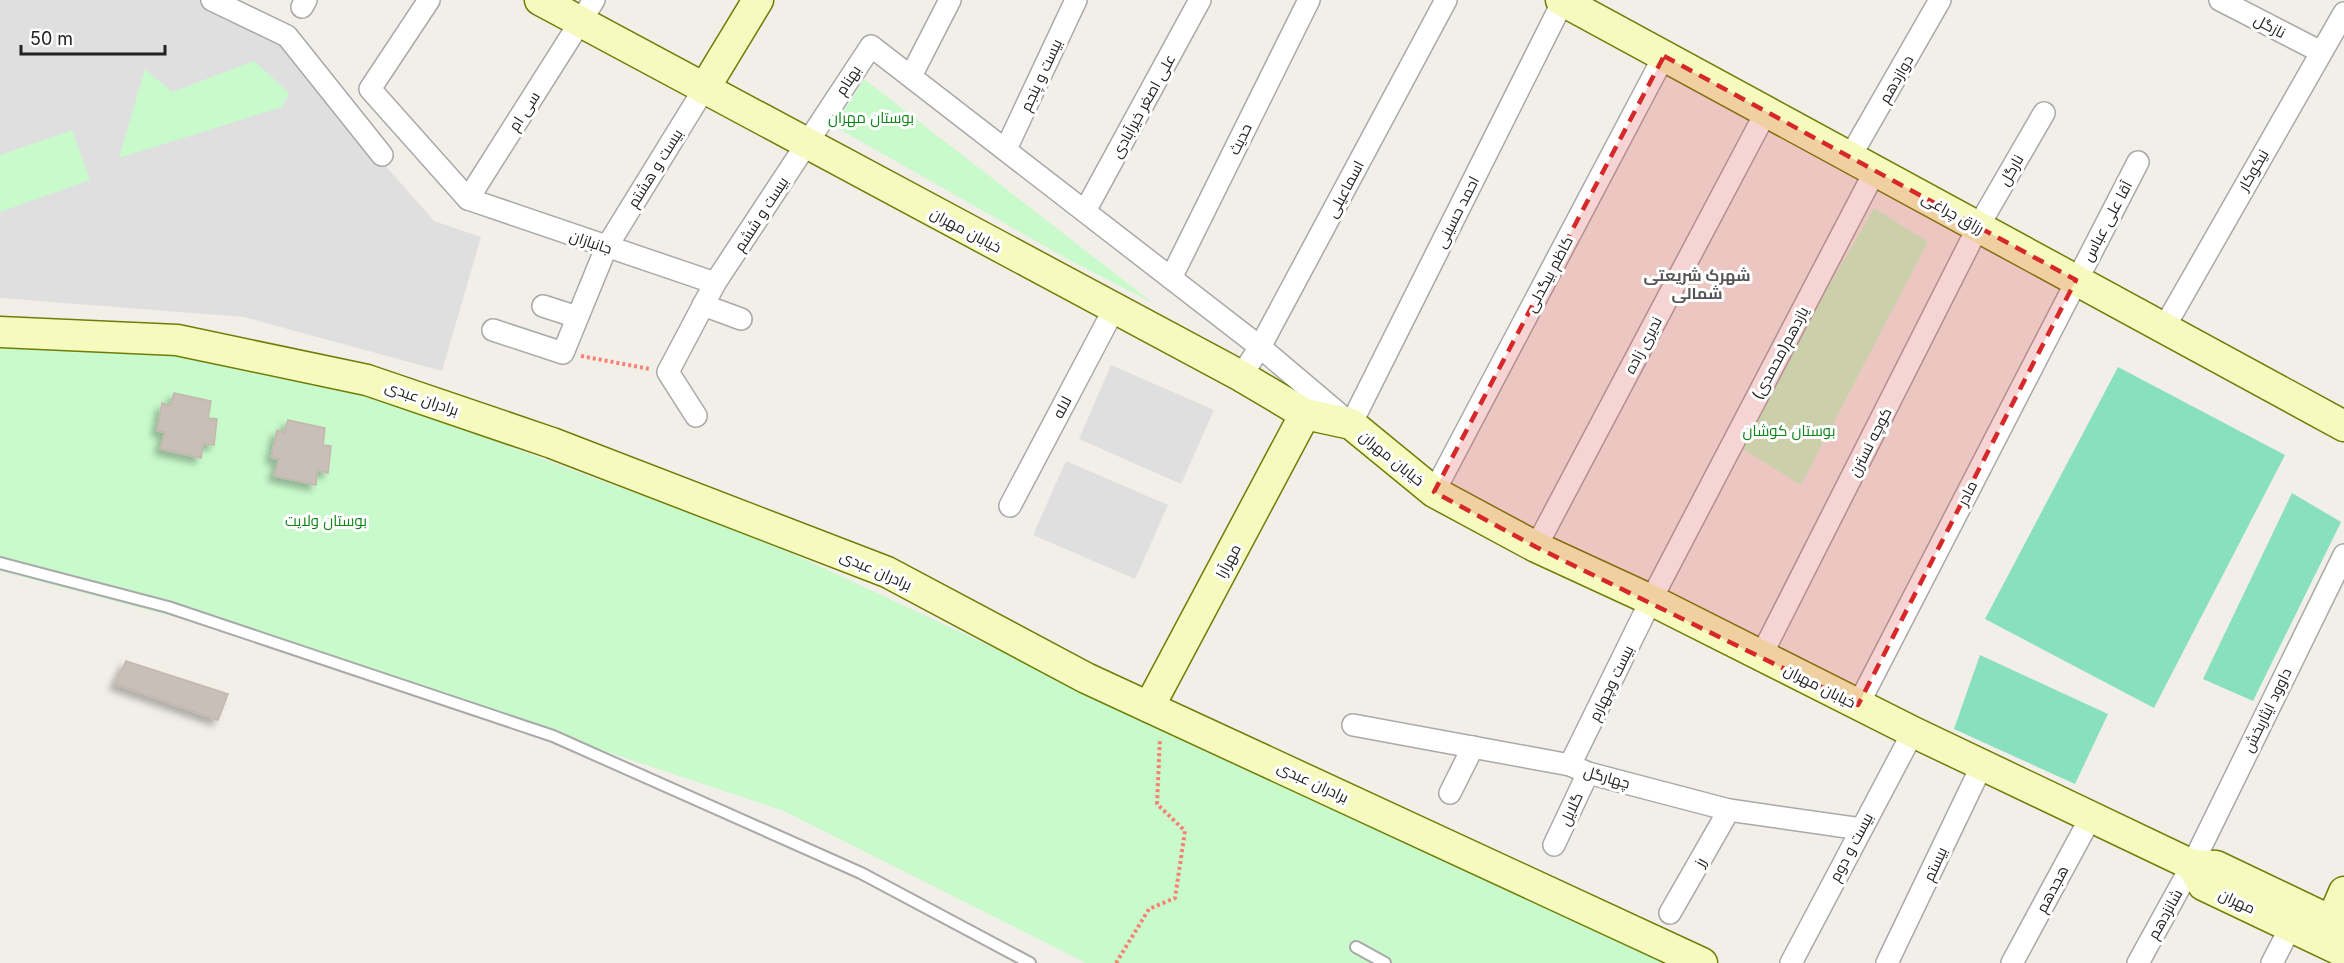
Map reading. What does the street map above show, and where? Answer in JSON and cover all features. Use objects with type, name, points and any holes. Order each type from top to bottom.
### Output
[{"type":"main road","name":"خیابان مهران","points":[[540,0],[587,11],[704,89],[1241,376],[1305,414],[1351,424],[1434,492],[1536,547],[1651,600],[1913,732],[2092,815],[2192,865]]},
{"type":"main road","points":[[704,89],[758,0]]},
{"type":"main road","name":"رزاق چراغی","points":[[1562,0],[2344,426]]},
{"type":"main road","name":"برادران عبدی","points":[[0,332],[177,340],[367,380],[552,443],[887,572],[1086,678],[1155,718],[1702,963]]},
{"type":"main road","name":"مهرآرا","points":[[1155,718],[1305,414]]},
{"type":"main road","name":"مهران","points":[[2192,865],[2203,885],[2291,926],[2336,935]]},
{"type":"main road","name":"مهران","points":[[2192,865],[2217,866],[2336,935]]},
{"type":"main road","points":[[2336,935],[2344,892]]},
{"type":"street","points":[[212,0],[287,36],[382,155]]},
{"type":"street","points":[[429,0],[370,89],[468,199]]},
{"type":"street","points":[[950,0],[911,76],[1260,347],[1351,424]]},
{"type":"street","name":"بیست و پنجم","points":[[1005,149],[1077,0]]},
{"type":"street","name":"علی اصغر خیرآبادی","points":[[1085,211],[1200,0]]},
{"type":"street","name":"حدیث","points":[[1171,278],[1309,0]]},
{"type":"street","name":"اسماعیلی","points":[[1241,376],[1260,347],[1446,0]]},
{"type":"street","name":"احمد حسینی","points":[[1351,424],[1562,0]]},
{"type":"street","name":"دوازدهم","points":[[1863,164],[1941,0]]},
{"type":"street","name":"نازگل","points":[[2220,0],[2320,52]]},
{"type":"street","name":"سی ام","points":[[468,199],[587,11]]},
{"type":"street","name":"نیکوکار","points":[[2164,328],[2344,13]]},
{"type":"street","name":"بهنام","points":[[806,144],[871,46],[911,76]]},
{"type":"street","name":"کاظم بیگدلی","points":[[1434,492],[1664,56]]},
{"type":"street","name":"بیست و هشتم","points":[[563,353],[606,248],[704,89]]},
{"type":"street","name":"ندیری زاده","points":[[1536,547],[1766,111]]},
{"type":"street","name":"نارگل","points":[[1978,227],[2044,113]]},
{"type":"street","name":"بیست و ششم","points":[[668,372],[715,283],[806,144]]},
{"type":"street","name":"آقا علی عباس","points":[[2076,280],[2138,162]]},
{"type":"street","name":"یازدهم(محمدی)","points":[[1651,600],[1863,164]]},
{"type":"street","name":"جانبازان","points":[[468,199],[606,248],[715,283]]},
{"type":"street","name":"کوچه نسترن","points":[[1761,656],[1978,227]]},
{"type":"street","name":"مادر","points":[[1858,705],[2076,280]]},
{"type":"street","points":[[703,305],[741,319]]},
{"type":"street","points":[[543,306],[578,317]]},
{"type":"street","name":"لاله","points":[[1010,506],[1114,309]]},
{"type":"street","points":[[493,330],[563,353]]},
{"type":"street","points":[[668,372],[696,416]]},
{"type":"street","name":"داوود ایثاربخش","points":[[2192,865],[2344,555]]},
{"type":"street","name":"بیست وچهارم","points":[[1579,769],[1651,600]]},
{"type":"street","name":"چهارگل","points":[[1353,725],[1579,769],[1729,810],[1861,829]]},
{"type":"street","name":"بیست و دوم","points":[[1791,963],[1913,732]]},
{"type":"street","points":[[1450,793],[1473,747]]},
{"type":"street","name":"بیستم","points":[[1887,963],[1982,765]]},
{"type":"street","name":"گلایل","points":[[1554,844],[1579,769]]},
{"type":"street","name":"رز","points":[[1670,914],[1729,810]]},
{"type":"street","name":"هجدهم","points":[[2012,963],[2092,815]]},
{"type":"street","name":"شانزدهم","points":[[2138,963],[2192,865]]},
{"type":"street","points":[[2271,963],[2291,926]]},
{"type":"lane","points":[[0,563],[168,607],[553,736],[861,873],[1030,963]]},
{"type":"lane","points":[[1356,947],[1385,963]]},
{"type":"path","points":[[563,353],[668,372]]},
{"type":"path","points":[[1116,963],[1149,909],[1175,898],[1185,831],[1157,804],[1155,718]]},
{"type":"highlighted area","points":[[1664,56],[2076,280],[1858,705],[1536,547],[1434,492]]},
{"type":"shaded area","points":[[0,0],[241,0],[264,16],[334,107],[434,221],[481,237],[442,371],[244,317],[0,298]]},
{"type":"shaded area","points":[[1111,365],[1214,410],[1181,484],[1079,439]]},
{"type":"shaded area","points":[[1066,461],[1168,505],[1135,579],[1033,535]]},
{"type":"green space","points":[[254,61],[289,93],[282,107],[119,158],[145,69],[172,92]]},
{"type":"green space","name":"بوستان مهران","points":[[864,79],[1153,303],[1071,261],[834,126]]},
{"type":"green space","points":[[72,130],[90,180],[0,212],[0,155]]},
{"type":"green space","name":"بوستان کوشان","points":[[1874,208],[1928,242],[1801,485],[1737,445]]},
{"type":"green space","name":"بوستان ولایت","points":[[0,343],[177,354],[365,393],[770,543],[1667,963],[1086,963],[784,811],[308,652],[0,571]]},
{"type":"green space","points":[[2118,367],[2285,455],[2154,708],[1985,619]]},
{"type":"green space","points":[[2292,493],[2341,522],[2253,701],[2203,679]]},
{"type":"green space","points":[[1980,655],[2108,714],[2075,784],[1954,729]]},
{"type":"building","points":[[174,393],[211,401],[208,418],[217,419],[214,445],[203,444],[201,458],[160,449],[165,432],[157,431],[162,403],[170,406]]},
{"type":"building","points":[[288,420],[325,428],[323,445],[331,446],[328,473],[317,470],[316,485],[274,476],[279,459],[271,458],[277,430],[284,433]]},
{"type":"building","points":[[126,661],[228,694],[218,720],[115,684]]},
{"type":"district","name":"شهرک شریعتی شمالی","points":[[1697,284]]}]
